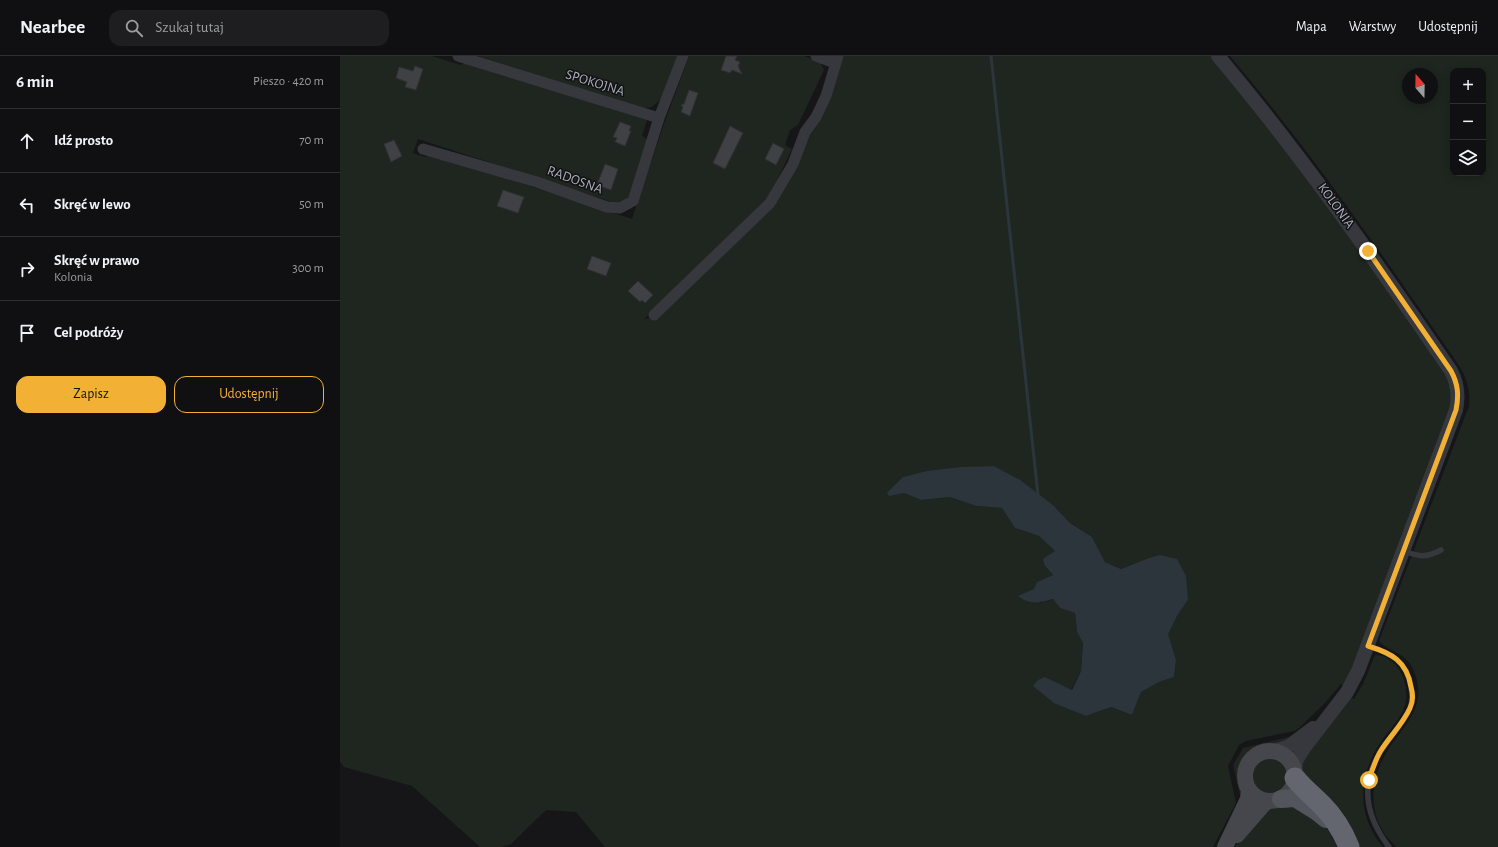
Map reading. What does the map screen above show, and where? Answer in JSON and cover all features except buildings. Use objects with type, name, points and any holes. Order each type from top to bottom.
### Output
[{"type":"highway","points":[[1295,775],[1332,816],[1340,828],[1349,847]]},
{"type":"main road","points":[[1226,847],[1263,805],[1274,800],[1291,790],[1295,775],[1290,761],[1286,757],[1275,752],[1266,751],[1258,754],[1247,766],[1245,774],[1246,783],[1249,790],[1254,796],[1261,800],[1274,800],[1295,798],[1327,820],[1336,831],[1343,847]]},
{"type":"main road","points":[[1226,847],[1248,799],[1249,790]]},
{"type":"street","name":"SPOKOJNA","points":[[458,56],[659,118]]},
{"type":"street","points":[[659,118],[683,56]]},
{"type":"street","points":[[654,315],[770,203],[792,164],[805,132],[816,117],[826,96],[836,60],[816,56]]},
{"type":"street","name":"KOLONIA","points":[[1218,56],[1283,136],[1345,219],[1451,371],[1455,380],[1458,400],[1456,410],[1368,646],[1352,682],[1339,703],[1327,716],[1296,761],[1295,775]]},
{"type":"street","name":"RADOSNA","points":[[423,149],[537,182],[607,207],[620,208],[633,201],[659,118]]},
{"type":"street","name":"KOLONIA","points":[[1275,752],[1290,746],[1327,716]]},
{"type":"lane","points":[[1403,551],[1419,556],[1427,556],[1442,550]]},
{"type":"lane","points":[[1368,646],[1385,652],[1398,659],[1407,670],[1413,694],[1410,707],[1404,719],[1380,752],[1369,780],[1369,808],[1373,822],[1390,847]]},
{"type":"shaded area","points":[[340,56],[432,56],[461,65],[466,62],[647,120],[642,136],[649,140],[628,199],[618,204],[418,139],[413,153],[426,157],[432,154],[632,219],[689,56],[804,56],[820,62],[824,70],[798,125],[790,130],[785,145],[792,149],[767,202],[644,319],[657,317],[762,216],[840,56],[1212,56],[1268,124],[1395,297],[1449,381],[1452,389],[1450,408],[1345,687],[1341,684],[1325,703],[1298,729],[1246,741],[1239,745],[1228,766],[1236,803],[1213,847],[605,847],[576,812],[546,810],[511,844],[502,847],[480,847],[412,786],[344,767],[340,762]],"holes":[[[994,466],[1053,505],[1070,523],[1092,537],[1105,562],[1121,569],[1146,559],[1188,600],[1167,634],[1176,660],[1174,677],[1159,682],[1141,692],[1132,715],[1111,707],[1086,716],[1045,677],[1071,690],[1081,671],[1083,643],[1077,632],[1075,613],[1060,608],[1054,599],[1040,603],[1037,582],[1053,575],[1045,566],[1055,551],[1039,536],[1015,528],[1002,508],[976,506],[950,497],[921,500],[904,493],[903,477],[948,469]]]},
{"type":"shaded area","points":[[478,56],[680,56],[661,99],[652,107],[641,109]]},
{"type":"shaded area","points":[[1230,56],[1498,56],[1498,847],[1396,847],[1385,835],[1375,812],[1374,791],[1378,770],[1388,750],[1414,712],[1418,692],[1417,680],[1409,662],[1379,641],[1469,406],[1469,394],[1467,382],[1456,361],[1374,244],[1290,130]]},
{"type":"shaded area","points":[[994,466],[1020,480],[1053,505],[1070,523],[1092,537],[1105,562],[1121,569],[1160,555],[1177,559],[1186,576],[1188,600],[1177,616],[1168,634],[1176,660],[1174,677],[1159,682],[1141,692],[1132,715],[1111,707],[1086,716],[1054,703],[1033,686],[1038,680],[1045,677],[1072,690],[1081,671],[1083,643],[1077,632],[1075,613],[1060,608],[1053,599],[1031,602],[1018,596],[1034,589],[1037,582],[1053,575],[1045,566],[1043,559],[1055,551],[1039,536],[1015,528],[1002,508],[976,506],[950,497],[921,500],[904,493],[889,496],[887,493],[903,477],[927,471],[961,467]]},
{"type":"shaded area","points":[[1375,655],[1383,656],[1390,660],[1401,672],[1406,689],[1406,697],[1401,715],[1380,743],[1367,769],[1364,782],[1364,809],[1374,835],[1383,847],[1354,847],[1301,778],[1304,754],[1349,696],[1354,699],[1363,684]]},
{"type":"shaded area","points":[[1297,735],[1282,745],[1264,746],[1255,750],[1244,760],[1240,769],[1242,792],[1241,799],[1233,765],[1243,748]]},
{"type":"shaded area","points":[[1274,758],[1283,763],[1287,769],[1287,783],[1283,789],[1274,794],[1266,794],[1257,789],[1253,783],[1252,772],[1257,763],[1263,759]]},
{"type":"shaded area","points":[[1287,804],[1324,825],[1331,834],[1337,847],[1235,847],[1246,830],[1271,807]]},
{"type":"waterway","points":[[991,56],[1038,495]]},
{"type":"route","points":[[1368,251],[1451,371],[1458,389],[1456,410],[1368,646],[1385,652],[1398,659],[1407,670],[1413,694],[1410,707],[1404,719],[1380,752],[1369,780]]}]
